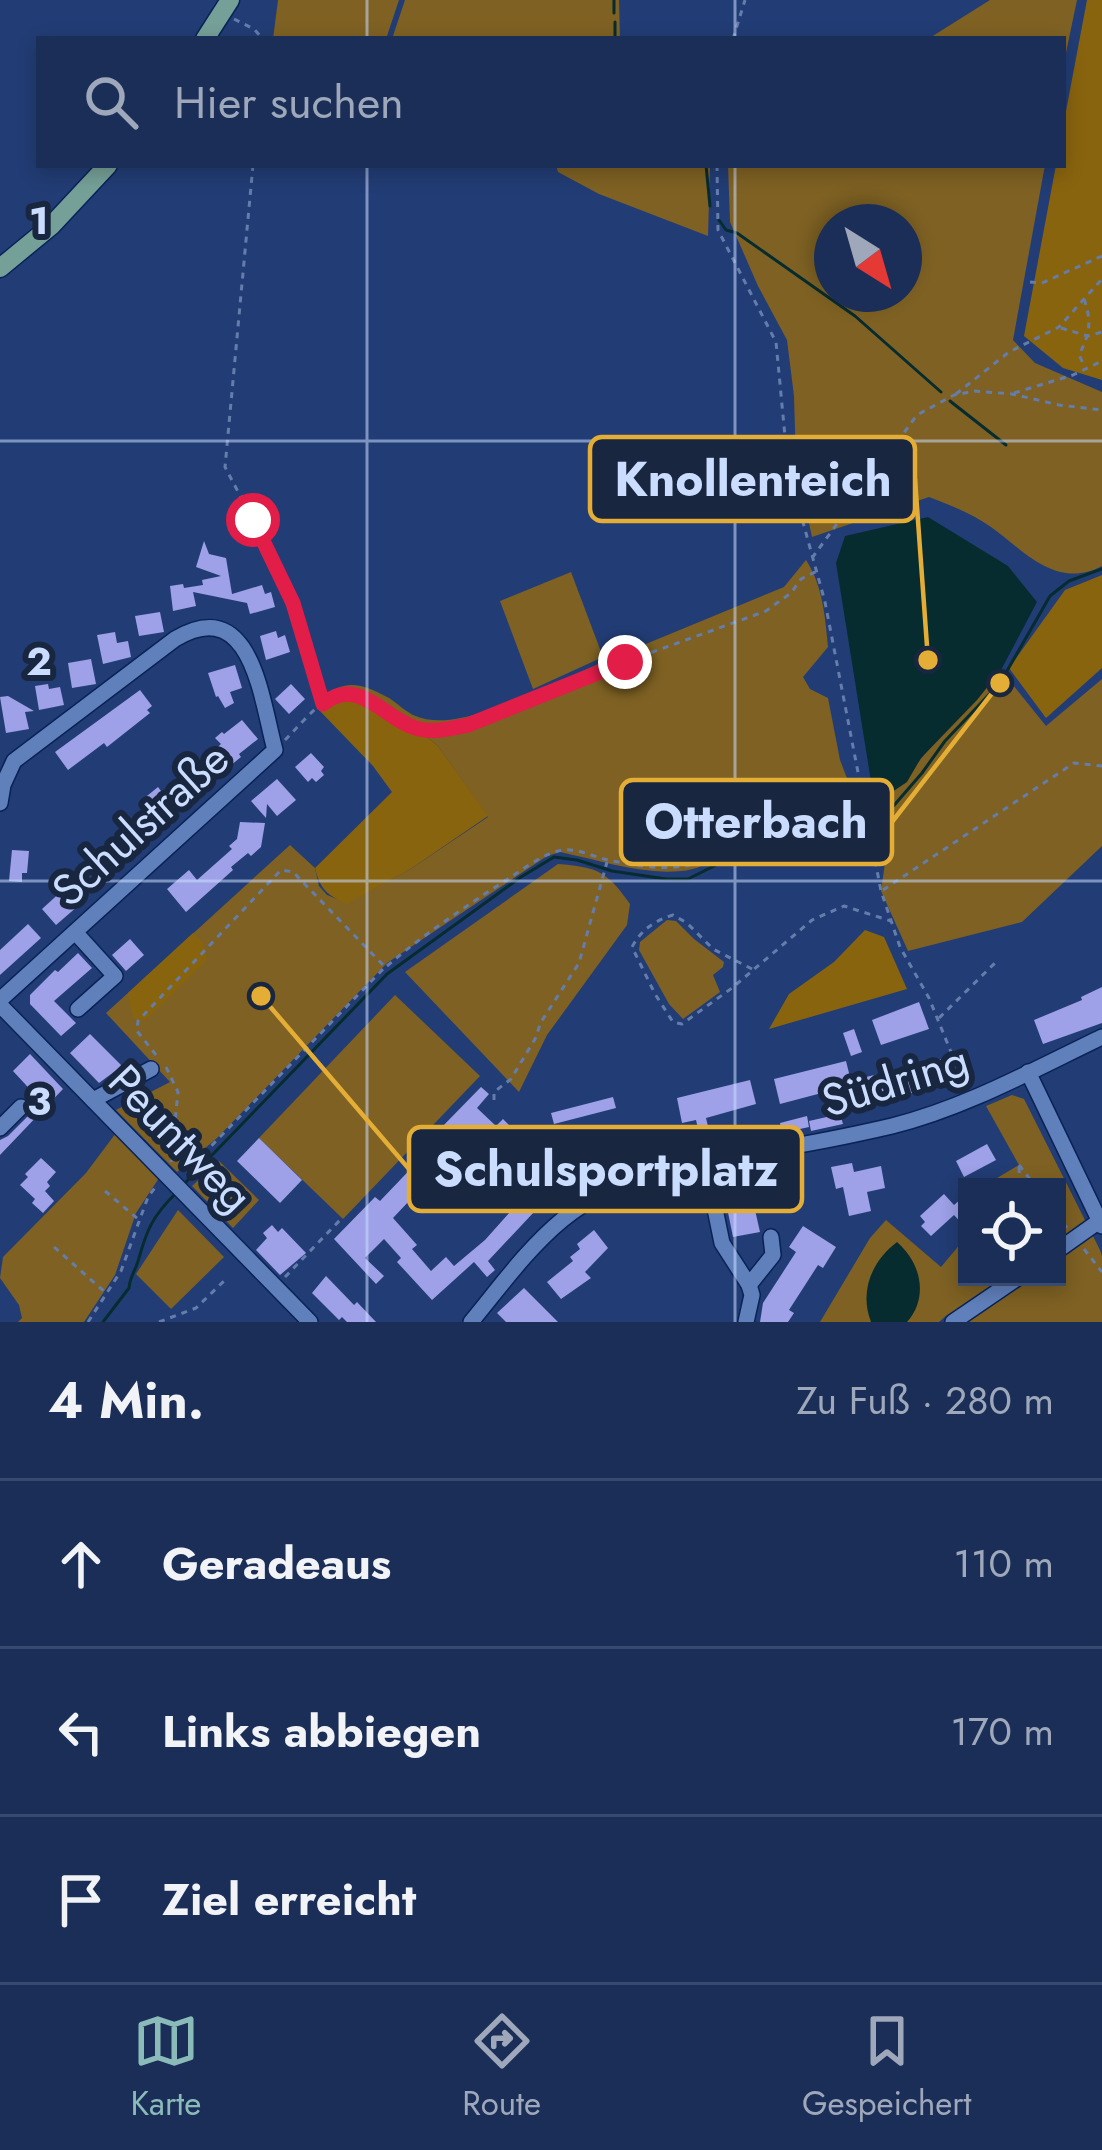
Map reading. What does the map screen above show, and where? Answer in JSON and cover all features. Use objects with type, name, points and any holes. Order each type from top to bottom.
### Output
[{"type":"main road","points":[[207,36],[226,7]]},
{"type":"main road","points":[[0,268],[52,226],[105,168]]},
{"type":"street","points":[[0,803],[14,761],[192,629],[209,626],[228,631],[242,643],[275,750]]},
{"type":"street","name":"Schulstraße","points":[[0,1002],[275,750]]},
{"type":"street","points":[[75,932],[115,976],[78,1009]]},
{"type":"street","name":"Peuntweg","points":[[0,1002],[310,1322]]},
{"type":"street","name":"Südring","points":[[471,1322],[541,1238],[613,1187],[646,1172],[898,1124],[979,1094],[1102,1037]]},
{"type":"street","points":[[92,1100],[152,1069]]},
{"type":"street","points":[[1028,1072],[1101,1222],[1066,1245]]},
{"type":"street","points":[[0,1128],[21,1107]]},
{"type":"street","points":[[705,1160],[722,1244],[749,1285],[752,1303],[746,1322]]},
{"type":"street","points":[[749,1285],[773,1255],[771,1237]]},
{"type":"street","points":[[953,1322],[1006,1286]]},
{"type":"path","points":[[734,36],[745,0]]},
{"type":"path","points":[[226,7],[260,36]]},
{"type":"path","points":[[253,168],[225,467],[293,603],[323,704]]},
{"type":"path","points":[[717,168],[718,230],[776,342],[788,468],[818,571],[881,891],[900,947],[953,1058]]},
{"type":"path","points":[[1030,282],[1042,283],[1102,256]]},
{"type":"path","points":[[812,557],[917,415],[955,395],[1009,352],[1059,327],[1102,279]]},
{"type":"path","points":[[1084,299],[1092,320],[1079,355],[1086,369]]},
{"type":"path","points":[[1059,327],[1088,337],[1102,332]]},
{"type":"path","points":[[1012,394],[1102,361]]},
{"type":"path","points":[[955,395],[1012,394],[1102,410]]},
{"type":"path","points":[[275,750],[334,694],[367,700],[418,729],[468,725],[766,610],[791,593],[801,579],[818,571]]},
{"type":"path","points":[[881,891],[1074,763],[1102,766]]},
{"type":"path","points":[[88,1322],[121,1271],[148,1197],[175,1184],[385,967],[414,942],[540,859],[566,849],[607,860],[687,866],[761,831],[793,824],[872,845]]},
{"type":"path","points":[[494,1100],[494,1092],[511,1079],[579,963],[607,860]]},
{"type":"path","points":[[175,1184],[178,1092],[169,1070],[137,1031],[138,1021],[281,870],[293,872],[385,967]]},
{"type":"path","points":[[752,969],[713,949],[673,915],[639,934],[632,947],[673,1022],[682,1024],[732,988],[812,920],[844,905],[892,922]]},
{"type":"path","points":[[938,1019],[998,961]]},
{"type":"path","points":[[105,1190],[139,1220]]},
{"type":"path","points":[[275,1287],[341,1219]]},
{"type":"path","points":[[1076,1238],[1102,1272]]},
{"type":"path","points":[[54,1247],[107,1294]]},
{"type":"path","points":[[159,1322],[196,1308],[225,1280]]},
{"type":"shaded area","points":[[278,0],[399,0],[387,36],[273,36]]},
{"type":"shaded area","points":[[405,0],[619,0],[620,36],[393,36]]},
{"type":"shaded area","points":[[990,0],[1077,0],[1066,53],[1066,36],[933,36]]},
{"type":"shaded area","points":[[1087,0],[1102,0],[1102,380],[1063,368],[1024,336],[1055,168],[1066,168],[1066,111]]},
{"type":"shaded area","points":[[557,168],[710,168],[708,236],[599,194]]},
{"type":"shaded area","points":[[728,168],[1044,168],[1013,340],[1035,363],[1102,392],[1102,566],[1086,572],[1056,571],[977,518],[929,497],[812,537],[796,464],[787,340],[730,222]]},
{"type":"shaded area","points":[[928,517],[1008,566],[1037,602],[1001,670],[921,758],[907,782],[886,796],[873,794],[836,563],[845,536]]},
{"type":"shaded area","points":[[806,560],[820,591],[828,647],[803,677],[810,689],[828,698],[840,760],[868,846],[785,829],[758,835],[712,862],[666,872],[560,852],[547,856],[387,963],[217,1138],[177,1172],[116,1110],[170,1082],[106,1013],[290,845],[315,868],[319,886],[327,895],[347,903],[412,868],[488,817],[426,736],[415,735],[366,704],[333,699],[319,710],[316,700],[351,685],[378,692],[430,720],[483,716],[784,587]]},
{"type":"shaded area","points":[[571,572],[603,657],[533,689],[500,601]]},
{"type":"shaded area","points":[[1102,575],[1102,668],[1046,718],[1009,668],[1065,590]]},
{"type":"shaded area","points":[[1001,670],[1046,726],[1102,679],[1102,846],[1022,922],[908,951],[881,891],[887,849],[873,794],[886,796],[900,786]]},
{"type":"shaded area","points":[[345,696],[438,746],[488,816],[412,868],[347,904],[325,890],[315,868],[392,792],[319,710]]},
{"type":"shaded area","points":[[558,864],[592,869],[615,884],[630,904],[627,925],[547,1035],[519,1092],[405,972]]},
{"type":"shaded area","points":[[667,920],[676,921],[724,962],[713,975],[720,992],[683,1019],[669,1004],[639,950],[640,942]]},
{"type":"shaded area","points":[[865,930],[884,937],[907,989],[769,1029],[789,994],[834,962]]},
{"type":"shaded area","points":[[193,933],[203,943],[207,960],[145,1021],[133,1018],[128,993]]},
{"type":"shaded area","points":[[395,995],[480,1076],[343,1219],[259,1138]]},
{"type":"shaded area","points":[[1012,1095],[1024,1099],[1064,1178],[997,1178],[1019,1165],[986,1106]]},
{"type":"shaded area","points":[[116,1133],[159,1178],[136,1213],[115,1275],[84,1322],[18,1322],[22,1318],[19,1305],[0,1278],[3,1257],[86,1173]]},
{"type":"shaded area","points":[[219,1161],[259,1200],[233,1228],[192,1186]]},
{"type":"shaded area","points":[[1066,1182],[1102,1256],[1102,1322],[953,1322],[947,1315],[939,1322],[820,1322],[870,1238],[886,1220],[941,1267],[958,1247],[958,1286],[1066,1286]]},
{"type":"shaded area","points":[[178,1210],[224,1257],[171,1309],[136,1274]]},
{"type":"shaded area","points":[[897,1242],[917,1270],[918,1302],[907,1322],[871,1322],[866,1299],[870,1278]]},
{"type":"building","points":[[204,541],[209,554],[226,558],[232,594],[262,585],[265,594],[271,592],[275,607],[250,614],[247,603],[193,592],[196,606],[173,611],[170,586],[203,585],[202,580],[221,576],[196,567]]},
{"type":"building","points":[[160,612],[164,632],[139,636],[135,616]]},
{"type":"building","points":[[276,631],[278,638],[285,635],[290,652],[266,660],[260,636]]},
{"type":"building","points":[[115,632],[117,643],[128,641],[131,657],[103,664],[97,635]]},
{"type":"building","points":[[91,659],[96,684],[72,688],[68,663]]},
{"type":"building","points":[[235,665],[242,688],[230,692],[234,703],[225,708],[208,673]]},
{"type":"building","points":[[48,684],[49,689],[60,687],[64,705],[39,710],[35,686]]},
{"type":"building","points":[[291,684],[305,699],[289,714],[275,699]]},
{"type":"building","points":[[140,690],[152,706],[147,710],[150,713],[68,770],[55,752]]},
{"type":"building","points":[[8,696],[34,711],[25,712],[29,729],[6,733],[0,697]]},
{"type":"building","points":[[242,720],[258,739],[161,823],[142,800],[158,787],[164,795],[188,775],[182,768],[194,758],[199,764],[221,744],[215,738]]},
{"type":"building","points":[[311,753],[324,767],[324,775],[316,782],[312,778],[308,782],[295,767]]},
{"type":"building","points":[[277,779],[296,800],[277,816],[267,804],[266,818],[251,801]]},
{"type":"building","points":[[240,822],[265,823],[261,847],[231,867],[186,912],[167,889],[189,870],[197,880],[232,849],[229,846],[237,839]]},
{"type":"building","points":[[107,844],[121,860],[100,879],[85,863]]},
{"type":"building","points":[[12,850],[29,851],[22,882],[9,881]]},
{"type":"building","points":[[64,889],[78,906],[56,925],[42,909]]},
{"type":"building","points":[[28,924],[41,938],[0,975],[0,950]]},
{"type":"building","points":[[130,939],[144,955],[126,971],[112,955]]},
{"type":"building","points":[[78,953],[92,968],[54,1001],[76,1023],[61,1036],[30,1004],[30,995]]},
{"type":"building","points":[[1102,987],[1102,1023],[1043,1044],[1034,1020]]},
{"type":"building","points":[[919,1002],[929,1029],[881,1045],[872,1020]]},
{"type":"building","points":[[854,1029],[862,1052],[851,1056],[843,1033]]},
{"type":"building","points":[[90,1034],[122,1066],[99,1083],[70,1053]]},
{"type":"building","points":[[30,1054],[63,1089],[0,1155],[0,1140],[29,1115],[38,1098],[13,1071]]},
{"type":"building","points":[[945,1058],[951,1083],[873,1103],[866,1077]]},
{"type":"building","points":[[846,1061],[852,1085],[780,1104],[774,1079]]},
{"type":"building","points":[[750,1080],[756,1104],[706,1118],[712,1143],[702,1145],[696,1120],[682,1123],[677,1098]]},
{"type":"building","points":[[481,1087],[489,1094],[477,1108],[496,1126],[503,1119],[564,1180],[488,1261],[495,1270],[487,1277],[474,1262],[432,1300],[397,1262],[401,1258],[384,1239],[365,1258],[384,1276],[376,1284],[334,1239],[375,1197],[380,1201],[444,1134],[440,1129]],"holes":[[[486,1132],[537,1182],[485,1240],[454,1266],[446,1257],[431,1271],[412,1249],[417,1245],[393,1218],[459,1148],[465,1154]]]},
{"type":"building","points":[[613,1097],[616,1108],[554,1124],[551,1113]]},
{"type":"building","points":[[840,1114],[843,1124],[811,1131],[809,1121]]},
{"type":"building","points":[[807,1116],[809,1127],[782,1133],[780,1123]]},
{"type":"building","points":[[259,1138],[302,1180],[280,1203],[237,1161]]},
{"type":"building","points":[[987,1144],[996,1160],[964,1177],[956,1161]]},
{"type":"building","points":[[41,1158],[56,1172],[45,1191],[54,1201],[43,1213],[20,1185]]},
{"type":"building","points":[[852,1163],[854,1172],[881,1166],[885,1188],[867,1192],[871,1211],[849,1216],[843,1187],[836,1189],[831,1167]]},
{"type":"building","points":[[748,1179],[760,1232],[733,1237],[722,1183]]},
{"type":"building","points":[[944,1194],[954,1205],[958,1202],[958,1219],[954,1215],[931,1236],[921,1226],[925,1222],[920,1216]]},
{"type":"building","points":[[272,1225],[278,1232],[282,1228],[306,1253],[280,1275],[256,1250]]},
{"type":"building","points":[[803,1226],[836,1247],[823,1268],[818,1265],[789,1310],[794,1313],[788,1322],[760,1322],[763,1303],[796,1252],[789,1247]]},
{"type":"building","points":[[594,1230],[608,1248],[585,1272],[591,1278],[561,1299],[547,1282],[573,1261],[570,1257],[580,1249],[577,1244]]},
{"type":"building","points":[[326,1276],[376,1322],[339,1320],[312,1293]]},
{"type":"building","points":[[524,1288],[558,1322],[506,1322],[497,1313]]},
{"type":"waterway","points":[[614,0],[614,13]]},
{"type":"waterway","points":[[615,22],[615,36]]},
{"type":"waterway","points":[[706,168],[710,206]]},
{"type":"waterway","points":[[719,220],[726,230],[737,233],[855,316],[941,392]]},
{"type":"waterway","points":[[950,401],[1006,445]]},
{"type":"waterway","points":[[884,859],[889,859],[877,825],[1000,683],[1050,596],[1069,581],[1102,569]]},
{"type":"waterway","points":[[186,1182],[387,974],[554,857],[612,871],[688,879],[768,839],[789,835],[865,856]]},
{"type":"waterway","points":[[103,1322],[129,1288],[148,1231],[175,1194]]},
{"type":"place","name":"Knollenteich","points":[[928,660]]},
{"type":"place","name":"Otterbach","points":[[1000,683]]},
{"type":"place","name":"Schulsportplatz","points":[[261,996]]},
{"type":"route","points":[[253,520],[293,603],[323,704],[334,694],[347,693],[418,729],[445,730],[625,662]]}]
